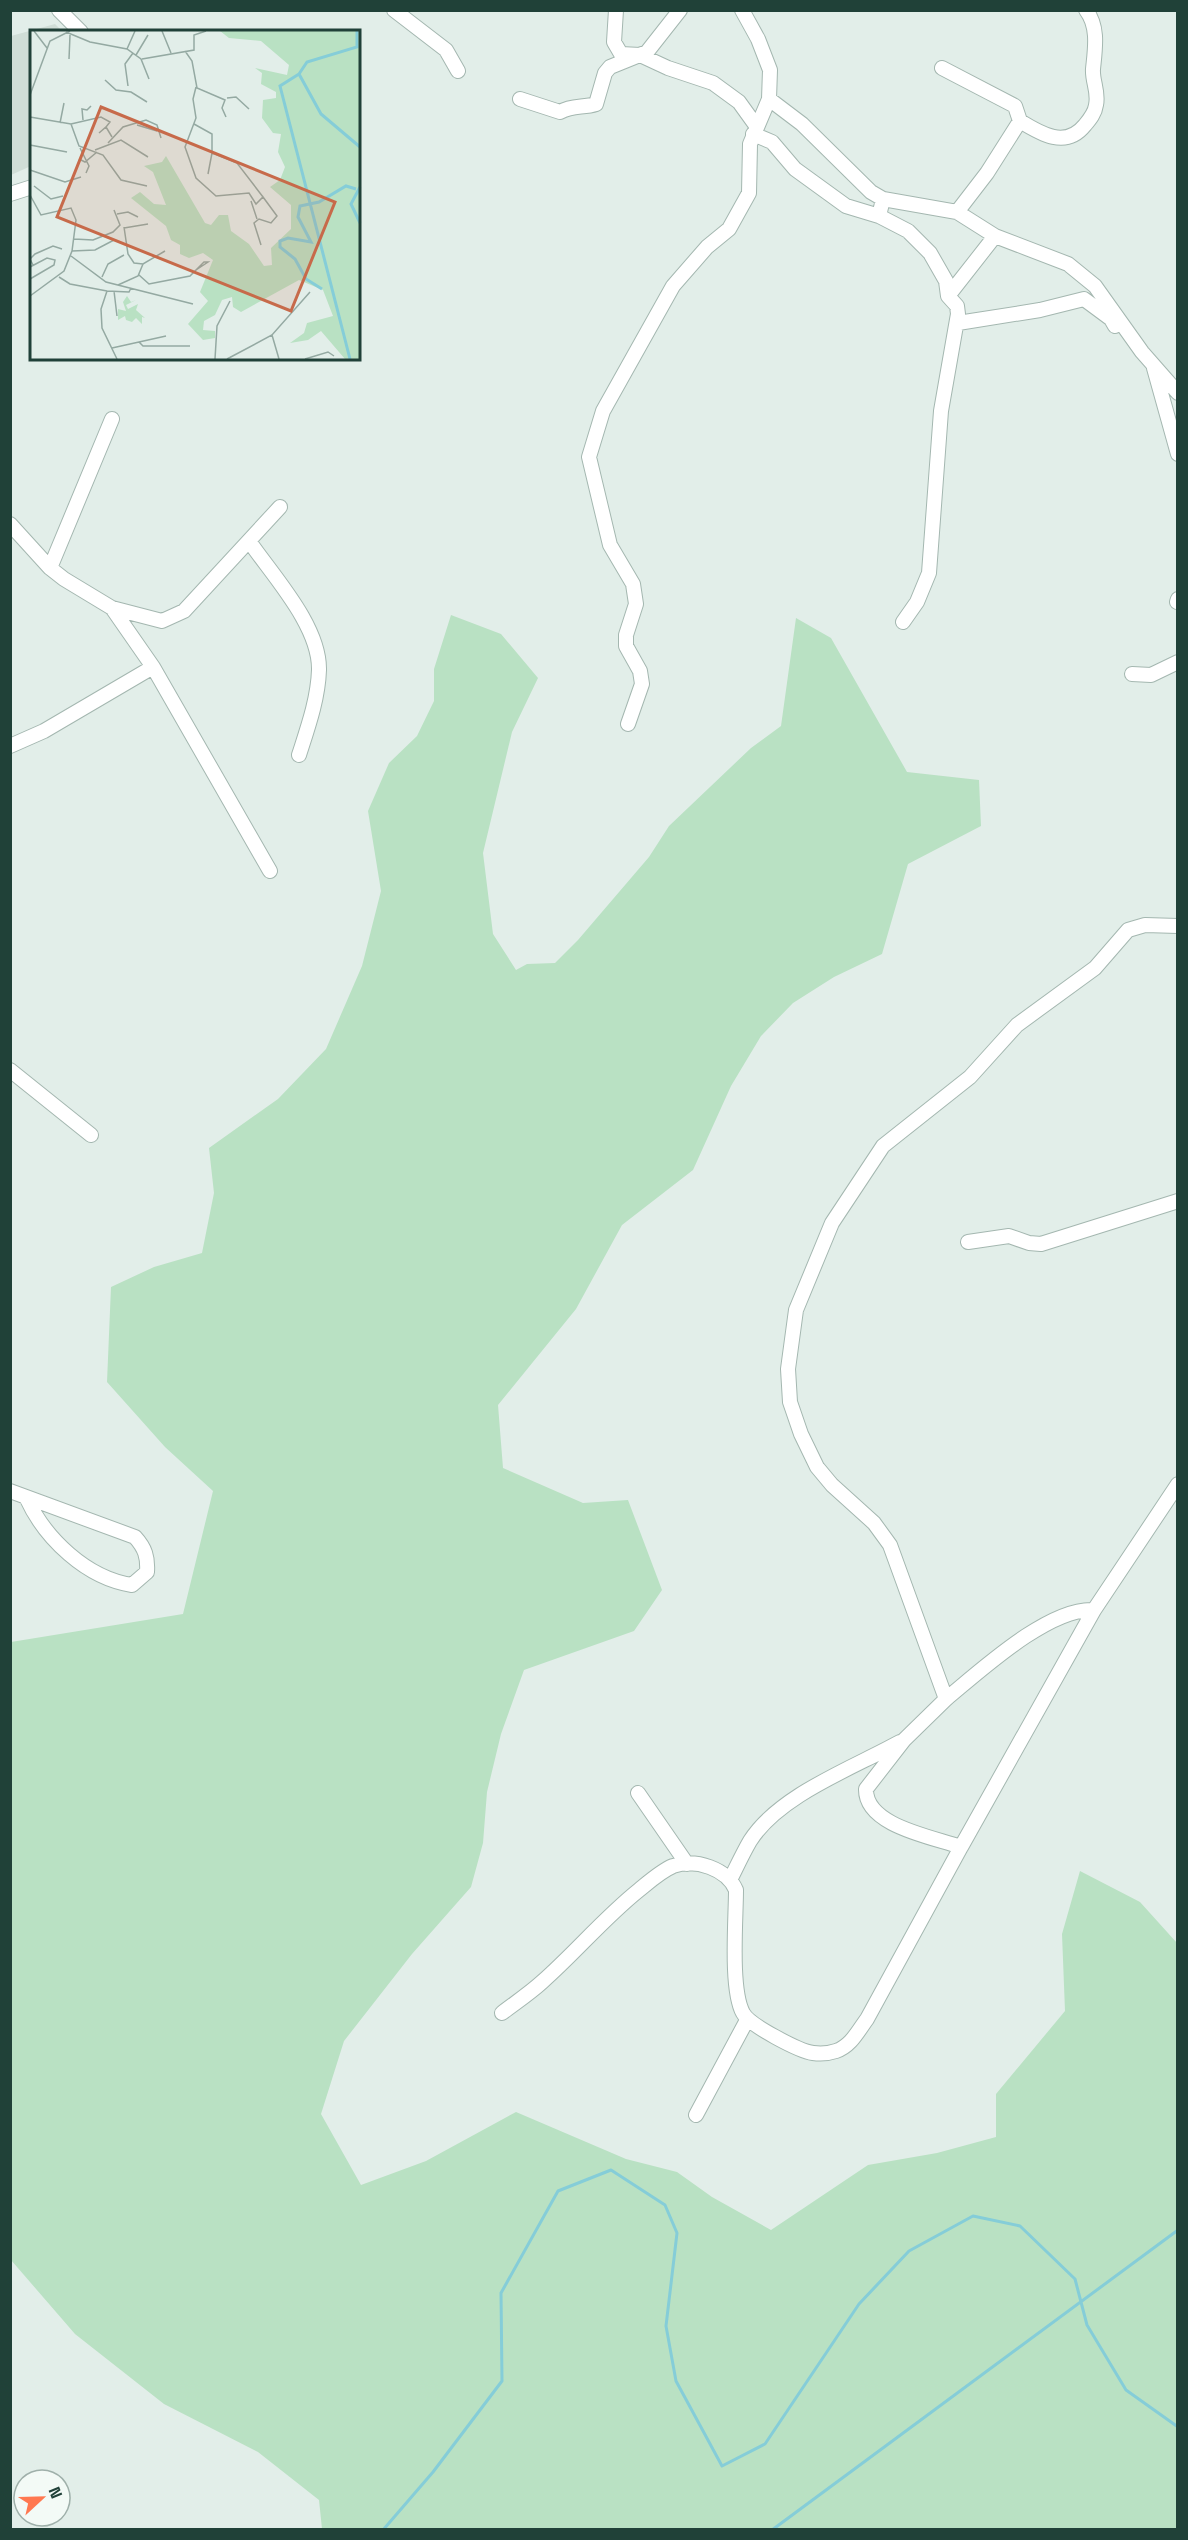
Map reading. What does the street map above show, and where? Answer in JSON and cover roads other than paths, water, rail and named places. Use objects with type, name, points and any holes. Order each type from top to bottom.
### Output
[{"type":"street","points":[[59,10],[79,30]]},
{"type":"street","points":[[394,10],[446,51],[458,71]]},
{"type":"street","points":[[616,10],[614,42],[617,50],[628,56],[640,55],[668,68],[713,83],[739,102],[755,130],[772,142],[795,169],[846,206],[879,216],[908,231],[930,252],[946,281],[948,296],[957,306],[958,323],[947,365],[941,411],[929,573],[916,603],[903,622]]},
{"type":"street","points":[[520,99],[560,112],[574,105],[586,107],[596,104],[605,73],[610,67],[617,62],[640,55],[655,44],[680,10]]},
{"type":"street","points":[[628,724],[642,684],[640,670],[626,646],[626,635],[636,604],[630,578],[610,545],[591,470],[591,442],[603,411],[674,286],[700,254],[729,229],[749,193],[749,149],[769,99],[770,70],[758,39],[742,10]]},
{"type":"street","points":[[1020,122],[1046,136],[1062,139],[1079,133],[1092,117],[1098,92],[1094,76],[1096,45],[1095,31],[1086,10]]},
{"type":"street","points":[[942,68],[1016,106],[1020,122],[987,173],[957,212]]},
{"type":"street","points":[[769,99],[802,124],[871,192],[883,199],[957,212],[995,236],[1068,264],[1095,286],[1142,352],[1178,393]]},
{"type":"street","points":[[10,194],[30,188]]},
{"type":"street","points":[[879,216],[883,199]]},
{"type":"street","points":[[948,296],[995,236]]},
{"type":"street","points":[[958,323],[1040,310],[1084,299],[1095,286]]},
{"type":"street","points":[[1084,299],[1111,319],[1128,340],[1142,352]]},
{"type":"street","points":[[1152,363],[1178,454]]},
{"type":"street","points":[[50,568],[112,419]]},
{"type":"street","points":[[10,524],[50,568],[112,608],[162,621],[184,610],[280,507]]},
{"type":"street","points":[[249,541],[306,623],[313,640],[319,668],[313,710],[299,755]]},
{"type":"street","points":[[112,608],[153,667],[270,871]]},
{"type":"street","points":[[1132,674],[1151,675],[1178,662]]},
{"type":"street","points":[[10,746],[44,730],[153,667]]},
{"type":"street","points":[[946,1699],[890,1545],[874,1523],[832,1485],[817,1467],[801,1434],[790,1402],[788,1369],[796,1311],[832,1223],[883,1146],[970,1077],[1017,1026],[1087,975],[1128,930],[1145,925],[1178,926]]},
{"type":"street","points":[[10,1070],[91,1135]]},
{"type":"street","points":[[968,1242],[1009,1236],[1029,1243],[1041,1244],[1178,1201]]},
{"type":"street","points":[[502,2013],[542,1982],[616,1908],[660,1873],[674,1866],[687,1864],[720,1870],[731,1878],[736,1890],[736,1969],[739,2001],[747,2020],[812,2053],[837,2051],[849,2043],[867,2019],[1094,1610],[1178,1484]]},
{"type":"street","points":[[10,1491],[135,1536],[143,1546],[148,1561],[147,1572],[141,1580],[132,1585],[107,1578],[50,1537],[36,1519],[27,1499]]},
{"type":"street","points":[[961,1847],[889,1822],[875,1814],[868,1804],[866,1790],[904,1740],[946,1699],[1017,1642],[1066,1615],[1082,1609],[1094,1610]]},
{"type":"street","points":[[731,1878],[751,1840],[773,1816],[830,1778],[904,1740]]},
{"type":"street","points":[[638,1793],[687,1864]]},
{"type":"street","points":[[696,2115],[747,2020]]},
{"type":"waterway","points":[[383,2530],[433,2472],[502,2381],[501,2293],[558,2191],[611,2170],[665,2205],[677,2233],[666,2326],[676,2381],[722,2466],[765,2444],[859,2304],[909,2251],[973,2216],[1020,2226],[1075,2279],[1087,2325],[1126,2390],[1178,2427]]},
{"type":"waterway","points":[[772,2530],[1178,2230]]}]
